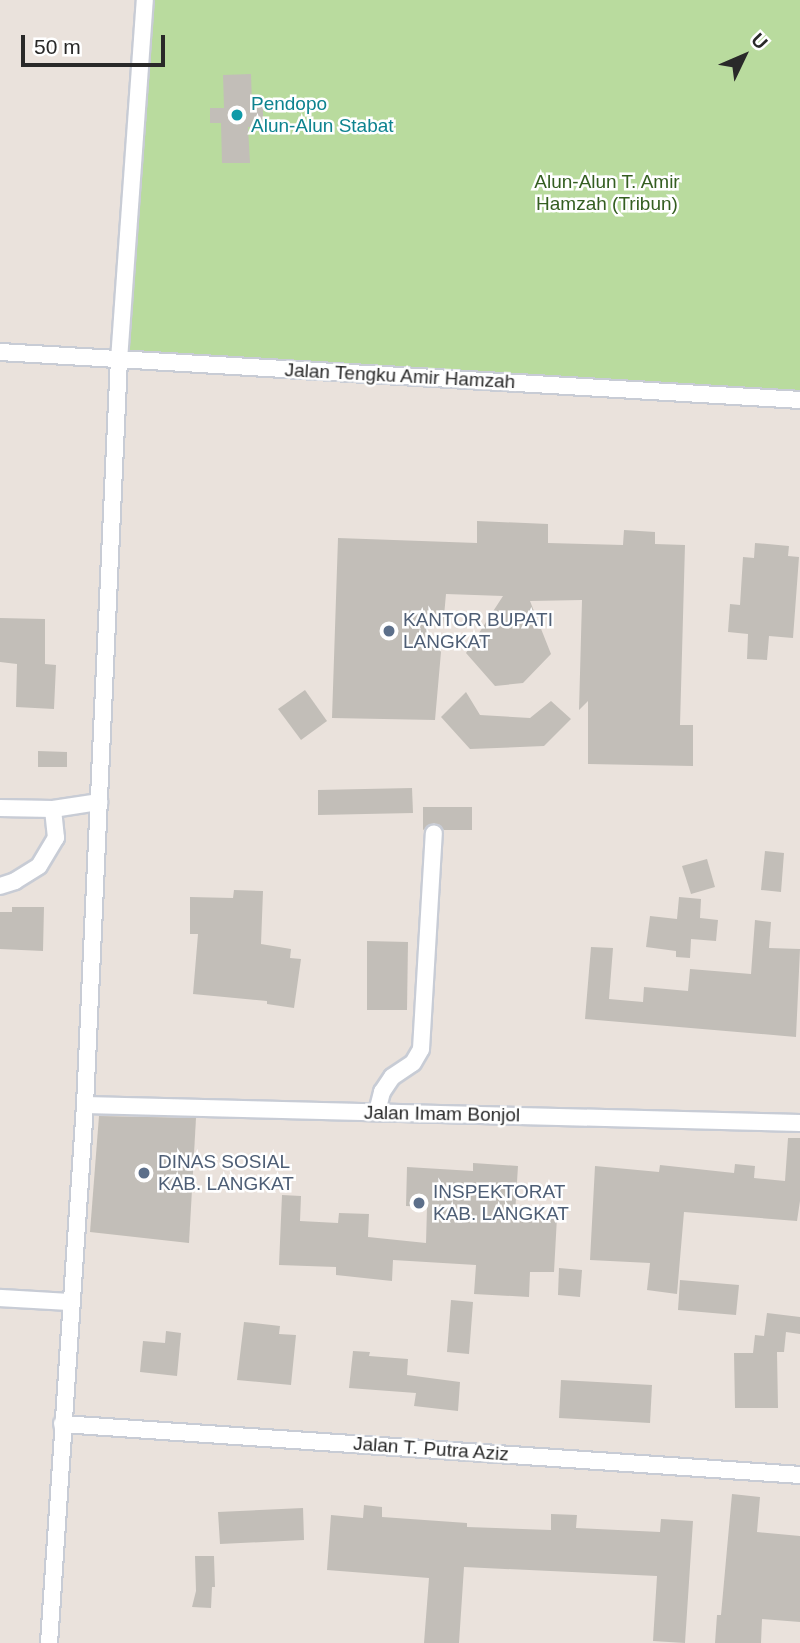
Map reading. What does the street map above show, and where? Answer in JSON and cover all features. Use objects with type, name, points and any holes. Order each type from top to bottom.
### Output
[{"type":"street","points":[[49,1643],[85,1105],[119,360],[145,0]]},
{"type":"street","name":"Jalan Tengku Amir Hamzah","points":[[0,352],[800,400]]},
{"type":"street","points":[[0,808],[53,808],[99,802]]},
{"type":"street","points":[[0,886],[15,881],[39,866],[56,838],[53,808]]},
{"type":"street","points":[[377,1112],[382,1092],[392,1077],[413,1063],[421,1049],[434,833]]},
{"type":"street","name":"Jalan Imam Bonjol","points":[[85,1105],[800,1123]]},
{"type":"street","points":[[0,1298],[70,1302]]},
{"type":"street","name":"Jalan T. Putra Aziz","points":[[62,1424],[800,1475]]},
{"type":"green space","name":"Alun-Alun T. Amir Hamzah (Tribun)","points":[[150,0],[800,0],[800,397],[124,355]]},
{"type":"building","name":"Pendopo Alun-Alun Stabat","points":[[251,74],[252,104],[263,104],[263,127],[248,127],[250,163],[222,163],[221,123],[210,123],[210,108],[224,108],[223,75]]},
{"type":"building","name":"KANTOR BUPATI LANGKAT","points":[[477,521],[548,524],[548,543],[623,545],[624,530],[655,532],[655,544],[685,545],[680,725],[693,725],[693,766],[588,764],[588,701],[579,710],[582,600],[530,601],[551,654],[523,683],[495,686],[466,653],[503,596],[446,594],[443,627],[430,612],[421,619],[441,652],[435,720],[332,718],[338,538],[477,543]]},
{"type":"building","points":[[755,543],[789,546],[788,556],[799,557],[793,638],[769,636],[767,660],[747,659],[748,634],[728,632],[730,604],[740,605],[743,557],[754,558]]},
{"type":"building","points":[[0,618],[45,619],[45,664],[56,665],[54,709],[16,707],[17,664],[0,662]]},
{"type":"building","points":[[305,690],[327,721],[301,740],[278,709]]},
{"type":"building","points":[[466,692],[480,715],[530,718],[551,701],[571,719],[544,746],[470,749],[441,717]]},
{"type":"building","points":[[38,751],[67,752],[67,767],[38,767]]},
{"type":"building","points":[[412,788],[413,813],[318,815],[318,790]]},
{"type":"building","points":[[423,807],[472,807],[472,830],[444,830],[434,823],[423,830]]},
{"type":"building","points":[[765,851],[784,853],[781,892],[761,890]]},
{"type":"building","points":[[707,859],[715,887],[691,894],[682,866]]},
{"type":"building","points":[[234,890],[263,891],[261,944],[291,949],[290,958],[301,959],[294,1008],[267,1004],[267,1001],[193,994],[198,934],[190,934],[190,897],[233,898]]},
{"type":"building","points":[[679,897],[701,899],[700,918],[718,920],[716,941],[691,939],[690,958],[676,957],[676,951],[646,947],[650,916],[677,919]]},
{"type":"building","points":[[12,907],[44,907],[43,951],[0,949],[0,912],[12,912]]},
{"type":"building","points":[[755,920],[771,922],[769,948],[800,949],[796,1037],[585,1019],[591,947],[613,948],[609,999],[643,1002],[644,987],[688,991],[690,969],[751,974]]},
{"type":"building","points":[[367,941],[408,942],[407,1010],[367,1010]]},
{"type":"building","name":"DINAS SOSIAL KAB. LANGKAT","points":[[99,1116],[196,1118],[189,1243],[90,1232]]},
{"type":"building","points":[[788,1138],[800,1138],[800,1201],[797,1221],[684,1212],[677,1294],[647,1290],[650,1263],[590,1260],[595,1166],[659,1172],[660,1165],[734,1173],[735,1164],[755,1166],[754,1178],[785,1181]]},
{"type":"building","points":[[473,1163],[518,1166],[515,1214],[557,1217],[554,1272],[530,1272],[529,1297],[474,1294],[476,1265],[393,1260],[392,1281],[336,1275],[336,1267],[279,1265],[282,1195],[301,1196],[300,1221],[338,1223],[339,1213],[369,1214],[368,1237],[426,1243],[427,1207],[406,1206],[407,1167],[473,1171]]},
{"type":"building","points":[[559,1268],[582,1270],[580,1297],[558,1295]]},
{"type":"building","points":[[680,1280],[739,1285],[736,1315],[678,1310]]},
{"type":"building","points":[[451,1300],[473,1302],[469,1354],[447,1352]]},
{"type":"building","points":[[767,1313],[800,1317],[800,1334],[786,1332],[784,1352],[777,1352],[778,1408],[735,1408],[734,1353],[753,1353],[755,1335],[764,1336]]},
{"type":"building","points":[[244,1322],[280,1326],[279,1334],[296,1335],[291,1385],[237,1380]]},
{"type":"building","points":[[166,1331],[181,1333],[177,1376],[140,1372],[143,1341],[165,1343]]},
{"type":"building","points":[[353,1351],[370,1352],[369,1356],[408,1359],[407,1375],[460,1382],[458,1411],[414,1406],[416,1393],[349,1388]]},
{"type":"building","points":[[561,1380],[652,1385],[650,1423],[559,1418]]},
{"type":"building","points":[[732,1494],[760,1497],[757,1532],[800,1536],[800,1622],[762,1619],[761,1643],[715,1643],[717,1615],[721,1615]]},
{"type":"building","points":[[364,1505],[382,1507],[382,1517],[467,1523],[467,1527],[551,1530],[551,1514],[577,1515],[576,1528],[660,1532],[661,1519],[693,1521],[685,1643],[653,1641],[657,1576],[464,1567],[459,1643],[424,1643],[429,1578],[327,1570],[331,1515],[363,1518]]},
{"type":"building","points":[[303,1508],[304,1540],[220,1544],[218,1512]]},
{"type":"building","points":[[195,1556],[214,1556],[215,1587],[212,1587],[211,1608],[192,1607],[196,1591]]},
{"type":"place","name":"Pendopo Alun-Alun Stabat","points":[[237,115]]},
{"type":"place","name":"KANTOR BUPATI LANGKAT","points":[[389,631]]},
{"type":"place","name":"DINAS SOSIAL KAB. LANGKAT","points":[[144,1173]]},
{"type":"place","name":"INSPEKTORAT KAB. LANGKAT","points":[[419,1203]]}]
